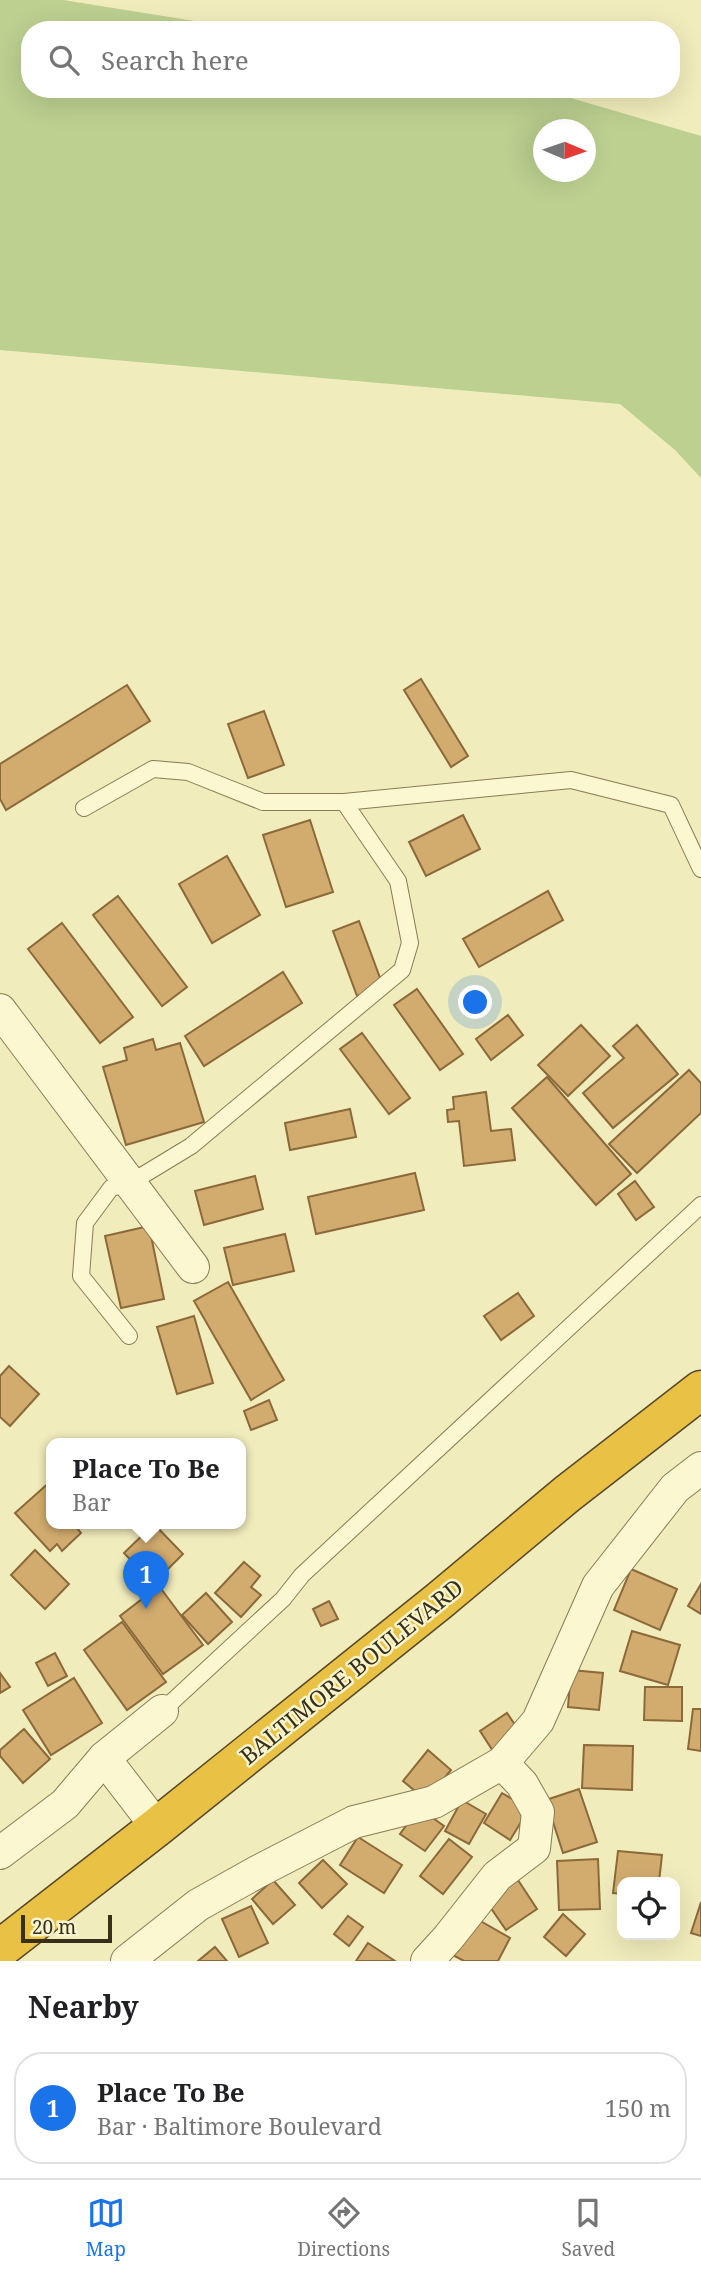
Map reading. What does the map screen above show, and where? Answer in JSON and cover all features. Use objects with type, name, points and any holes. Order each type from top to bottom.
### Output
[{"type":"highway","name":"BALTIMORE BOULEVARD","points":[[0,1949],[158,1827],[439,1601],[567,1494],[701,1390]]},
{"type":"street","points":[[0,1010],[193,1267]]},
{"type":"street","points":[[127,1961],[198,1905],[257,1872],[354,1822],[434,1802],[502,1762],[538,1721],[598,1586],[675,1488],[701,1468]]},
{"type":"street","points":[[0,1853],[65,1804],[104,1758],[162,1711]]},
{"type":"street","points":[[104,1758],[158,1827]]},
{"type":"street","points":[[427,1961],[498,1876],[534,1848],[538,1812],[522,1784],[502,1762]]},
{"type":"lane","points":[[84,808],[153,769],[188,772],[262,802],[344,802],[571,780],[671,805],[701,869]]},
{"type":"lane","points":[[129,1336],[81,1276],[85,1223],[111,1188],[130,1183],[191,1146],[402,970],[410,943],[398,881],[344,802]]},
{"type":"lane","points":[[162,1711],[283,1599],[302,1575],[701,1205]]},
{"type":"green space","points":[[0,0],[63,0],[195,21],[21,21],[21,98],[571,98],[701,136],[701,478],[675,450],[620,404],[0,350]]},
{"type":"building","points":[[421,679],[468,756],[451,767],[404,690]]},
{"type":"building","points":[[127,685],[150,721],[6,810],[0,799],[0,764]]},
{"type":"building","points":[[264,711],[284,765],[248,778],[228,724]]},
{"type":"building","points":[[463,815],[480,849],[426,876],[409,842]]},
{"type":"building","points":[[310,820],[333,892],[286,907],[263,835]]},
{"type":"building","points":[[227,856],[260,915],[212,943],[179,884]]},
{"type":"building","points":[[548,891],[563,920],[479,967],[463,939]]},
{"type":"building","points":[[118,896],[187,987],[162,1006],[93,915]]},
{"type":"building","points":[[359,921],[383,986],[357,996],[333,931]]},
{"type":"building","points":[[62,923],[133,1017],[100,1043],[28,949]]},
{"type":"building","points":[[283,972],[302,1003],[204,1066],[185,1036]]},
{"type":"building","points":[[417,989],[463,1054],[440,1070],[394,1005]]},
{"type":"building","points":[[508,1015],[523,1035],[491,1060],[476,1039]]},
{"type":"building","points":[[581,1025],[610,1056],[568,1096],[538,1065]]},
{"type":"building","points":[[637,1025],[678,1074],[613,1128],[583,1093],[624,1058],[613,1046]]},
{"type":"building","points":[[362,1033],[410,1098],[389,1114],[340,1049]]},
{"type":"building","points":[[153,1039],[156,1050],[180,1043],[204,1122],[126,1145],[103,1067],[127,1060],[124,1048]]},
{"type":"building","points":[[689,1070],[701,1083],[701,1113],[637,1173],[609,1144]]},
{"type":"building","points":[[547,1077],[631,1174],[596,1205],[512,1108]]},
{"type":"building","points":[[486,1092],[491,1131],[511,1129],[515,1160],[464,1166],[459,1121],[448,1122],[447,1110],[454,1109],[453,1097]]},
{"type":"building","points":[[350,1109],[356,1137],[290,1150],[285,1123]]},
{"type":"building","points":[[415,1173],[424,1210],[316,1234],[308,1197]]},
{"type":"building","points":[[255,1176],[263,1209],[204,1225],[195,1191]]},
{"type":"building","points":[[635,1181],[654,1207],[636,1220],[618,1194]]},
{"type":"building","points":[[149,1226],[164,1299],[121,1308],[105,1236]]},
{"type":"building","points":[[285,1234],[294,1271],[233,1285],[224,1248]]},
{"type":"building","points":[[228,1282],[284,1380],[251,1400],[194,1301]]},
{"type":"building","points":[[518,1293],[534,1316],[501,1340],[484,1316]]},
{"type":"building","points":[[194,1316],[213,1383],[177,1394],[157,1327]]},
{"type":"building","points":[[9,1366],[39,1394],[10,1426],[0,1417],[0,1376]]},
{"type":"building","points":[[269,1400],[277,1420],[251,1430],[244,1411]]},
{"type":"building","points":[[46,1485],[46,1529],[78,1529],[81,1533],[62,1551],[57,1544],[50,1551],[15,1513]]},
{"type":"building","points":[[149,1529],[159,1529],[183,1554],[153,1584],[124,1553]]},
{"type":"building","points":[[35,1550],[69,1584],[45,1609],[11,1575]]},
{"type":"building","points":[[244,1562],[260,1576],[251,1587],[261,1595],[241,1617],[215,1593]]},
{"type":"building","points":[[631,1569],[677,1589],[660,1630],[614,1610]]},
{"type":"building","points":[[701,1584],[701,1614],[688,1606]]},
{"type":"building","points":[[159,1586],[203,1645],[163,1674],[120,1616]]},
{"type":"building","points":[[206,1593],[232,1622],[208,1644],[182,1615]]},
{"type":"building","points":[[329,1601],[338,1619],[321,1626],[313,1609]]},
{"type":"building","points":[[122,1622],[166,1682],[127,1710],[84,1650]]},
{"type":"building","points":[[632,1631],[680,1645],[668,1685],[620,1671]]},
{"type":"building","points":[[55,1653],[67,1676],[48,1686],[36,1663]]},
{"type":"building","points":[[571,1670],[603,1673],[599,1710],[568,1707]]},
{"type":"building","points":[[0,1673],[10,1687],[0,1693]]},
{"type":"building","points":[[74,1678],[102,1723],[51,1755],[23,1710]]},
{"type":"building","points":[[645,1687],[682,1687],[682,1721],[644,1720]]},
{"type":"building","points":[[693,1709],[701,1709],[701,1751],[688,1749]]},
{"type":"building","points":[[507,1713],[520,1732],[493,1751],[480,1731]]},
{"type":"building","points":[[24,1729],[50,1759],[23,1783],[0,1756],[0,1750]]},
{"type":"building","points":[[584,1745],[633,1746],[632,1790],[582,1788]]},
{"type":"building","points":[[428,1750],[451,1770],[426,1800],[403,1781]]},
{"type":"building","points":[[579,1789],[597,1842],[563,1853],[546,1800]]},
{"type":"building","points":[[502,1793],[529,1809],[510,1840],[484,1823]]},
{"type":"building","points":[[462,1800],[486,1814],[469,1844],[445,1831]]},
{"type":"building","points":[[419,1808],[444,1826],[425,1851],[400,1834]]},
{"type":"building","points":[[358,1837],[402,1865],[384,1893],[340,1865]]},
{"type":"building","points":[[449,1839],[472,1857],[443,1894],[420,1876]]},
{"type":"building","points":[[618,1851],[662,1855],[660,1877],[617,1877],[617,1893],[613,1893]]},
{"type":"building","points":[[598,1859],[600,1909],[559,1910],[557,1861]]},
{"type":"building","points":[[323,1860],[347,1884],[322,1908],[299,1883]]},
{"type":"building","points":[[273,1880],[295,1905],[273,1924],[252,1899]]},
{"type":"building","points":[[518,1880],[537,1909],[506,1930],[486,1901]]},
{"type":"building","points":[[701,1902],[701,1936],[691,1933]]},
{"type":"building","points":[[251,1906],[268,1943],[239,1957],[222,1919]]},
{"type":"building","points":[[563,1914],[585,1934],[566,1956],[544,1937]]},
{"type":"building","points":[[470,1915],[510,1938],[498,1961],[464,1961],[449,1953]]},
{"type":"building","points":[[348,1916],[363,1927],[349,1946],[334,1934]]},
{"type":"building","points":[[368,1943],[395,1961],[356,1961]]},
{"type":"building","points":[[215,1947],[227,1961],[198,1961]]},
{"type":"place","name":"Place To Be","points":[[146,1609]]}]
